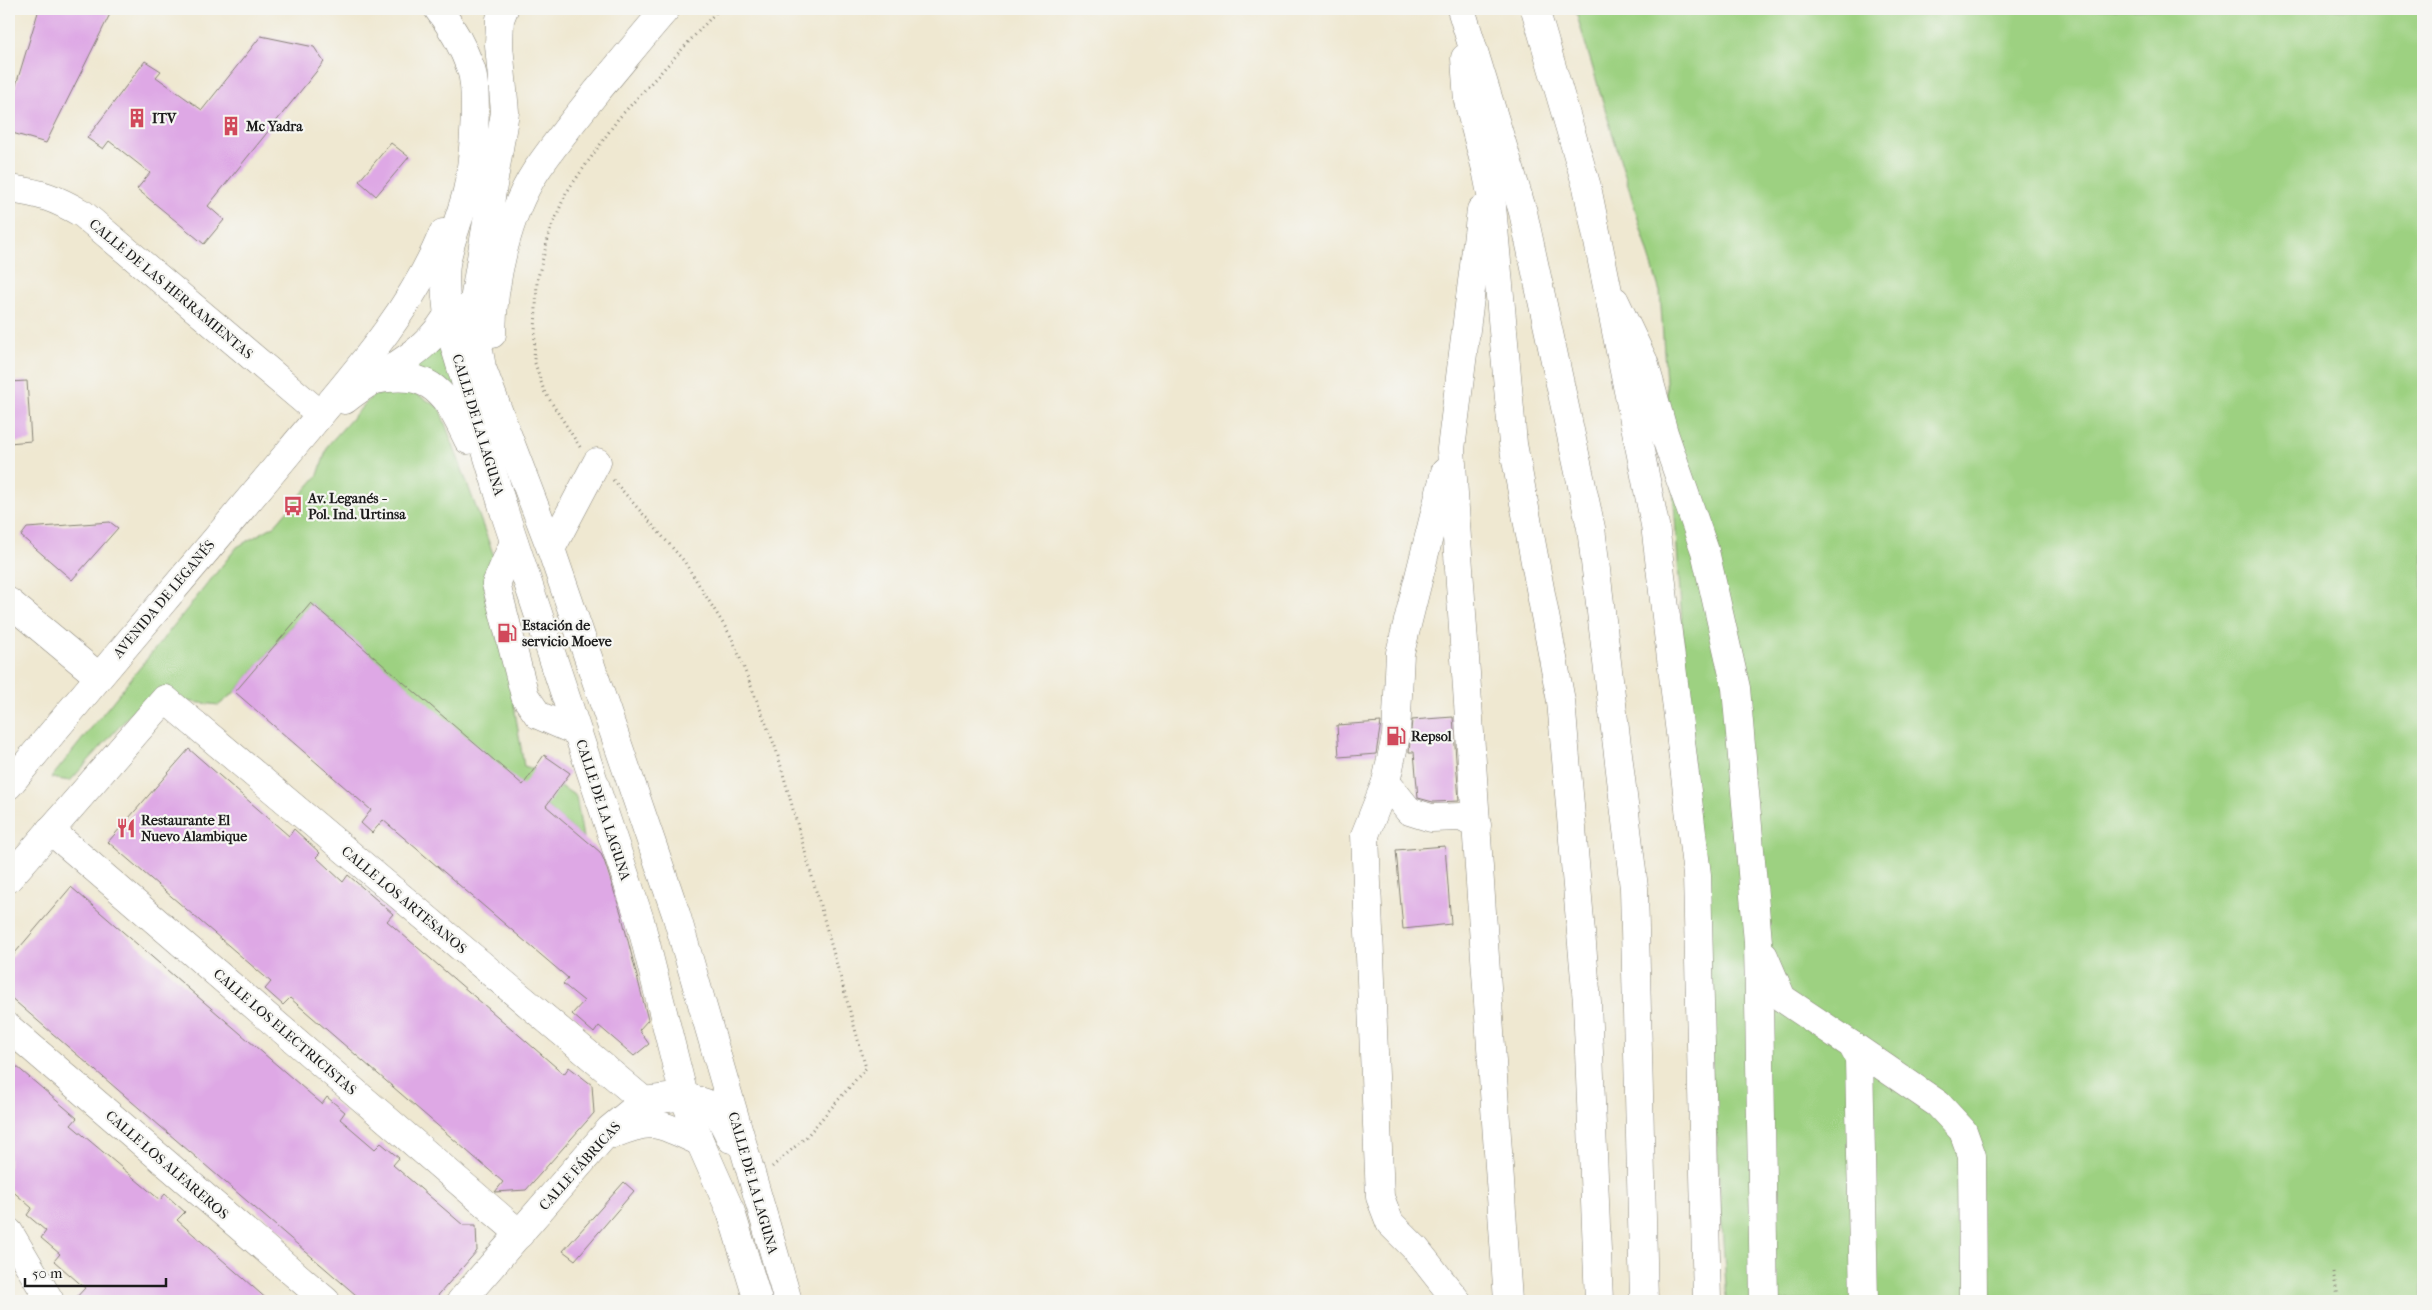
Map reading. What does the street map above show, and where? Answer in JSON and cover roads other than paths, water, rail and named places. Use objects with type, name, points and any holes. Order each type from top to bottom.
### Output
[{"type":"main road","points":[[438,9],[455,32],[471,70],[473,139]]},
{"type":"main road","points":[[504,9],[500,18],[499,45],[505,112],[497,168],[482,242],[474,301],[475,328],[482,368],[511,438]]},
{"type":"main road","points":[[511,438],[494,368],[492,304],[498,271],[512,222],[535,173],[564,132],[666,9]]},
{"type":"main road","points":[[1461,9],[1468,101],[1491,194],[1513,444],[1561,702],[1587,1002],[1599,1301]]},
{"type":"main road","points":[[1461,9],[1523,212],[1591,528],[1634,888],[1644,1301]]},
{"type":"main road","points":[[1535,9],[1587,187],[1655,525],[1697,875],[1707,1301]]},
{"type":"main road","name":"CALLE DE LA LAGUNA","points":[[473,139],[467,190],[450,244],[446,266],[447,318],[505,514],[640,920],[684,1096],[700,1142],[731,1212],[758,1301]]},
{"type":"main road","name":"AVENIDA DE LEGANÉS","points":[[9,785],[98,676],[320,414],[378,342],[424,274],[442,236],[461,185],[473,139]]},
{"type":"main road","name":"AVENIDA DE LEGANÉS","points":[[320,414],[337,406],[366,382],[397,366],[426,345],[447,318],[463,284],[497,168]]},
{"type":"main road","points":[[1457,1301],[1416,1249],[1390,1223],[1380,1198],[1365,835],[1386,782],[1396,736],[1400,652],[1451,449],[1486,169]]},
{"type":"main road","name":"CALLE DE LAS HERRAMIENTAS","points":[[9,189],[39,193],[83,214],[320,414]]},
{"type":"main road","points":[[1607,286],[1644,362],[1664,433],[1707,560],[1736,688],[1758,942],[1764,1301]]},
{"type":"main road","points":[[366,382],[398,376],[416,380],[437,390],[451,405],[505,514]]},
{"type":"main road","name":"CALLE DE LA LAGUNA","points":[[511,438],[552,549],[676,914],[788,1301]]},
{"type":"main road","points":[[1451,449],[1508,1301]]},
{"type":"main road","points":[[552,549],[597,462]]},
{"type":"main road","points":[[514,542],[496,584],[525,696],[538,715],[577,732]]},
{"type":"main road","points":[[9,602],[98,676]]},
{"type":"main road","name":"CALLE LOS ARTESANOS","points":[[50,830],[164,699],[644,1101]]},
{"type":"main road","points":[[1386,782],[1410,812],[1431,818],[1461,817],[1477,825]]},
{"type":"main road","points":[[9,878],[50,830]]},
{"type":"main road","name":"CALLE LOS ELECTRICISTAS","points":[[50,830],[520,1234]]},
{"type":"main road","points":[[1758,942],[1782,998],[1938,1104],[1963,1131],[1972,1156],[1973,1301]]},
{"type":"main road","name":"CALLE LOS ALFAREROS","points":[[9,1028],[326,1301]]},
{"type":"main road","points":[[1852,1045],[1859,1058],[1864,1301]]},
{"type":"main road","points":[[644,1101],[684,1096],[706,1103],[719,1115],[752,1180]]},
{"type":"main road","name":"CALLE FÁBRICAS","points":[[461,1301],[610,1129],[644,1101]]},
{"type":"main road","points":[[601,1140],[648,1122],[666,1126],[700,1142]]},
{"type":"main road","points":[[9,1232],[50,1301]]},
{"type":"place","name":"ITV","points":[[137,118]]},
{"type":"place","name":"Mc Yadra","points":[[231,126]]},
{"type":"place","name":"Av. Leganés - Pol. Ind. Urtinsa","points":[[293,506]]},
{"type":"place","name":"Estación de servicio Moeve","points":[[507,633]]},
{"type":"place","name":"Repsol","points":[[1396,736]]},
{"type":"place","name":"Restaurante El Nuevo Alambique","points":[[126,828]]}]
